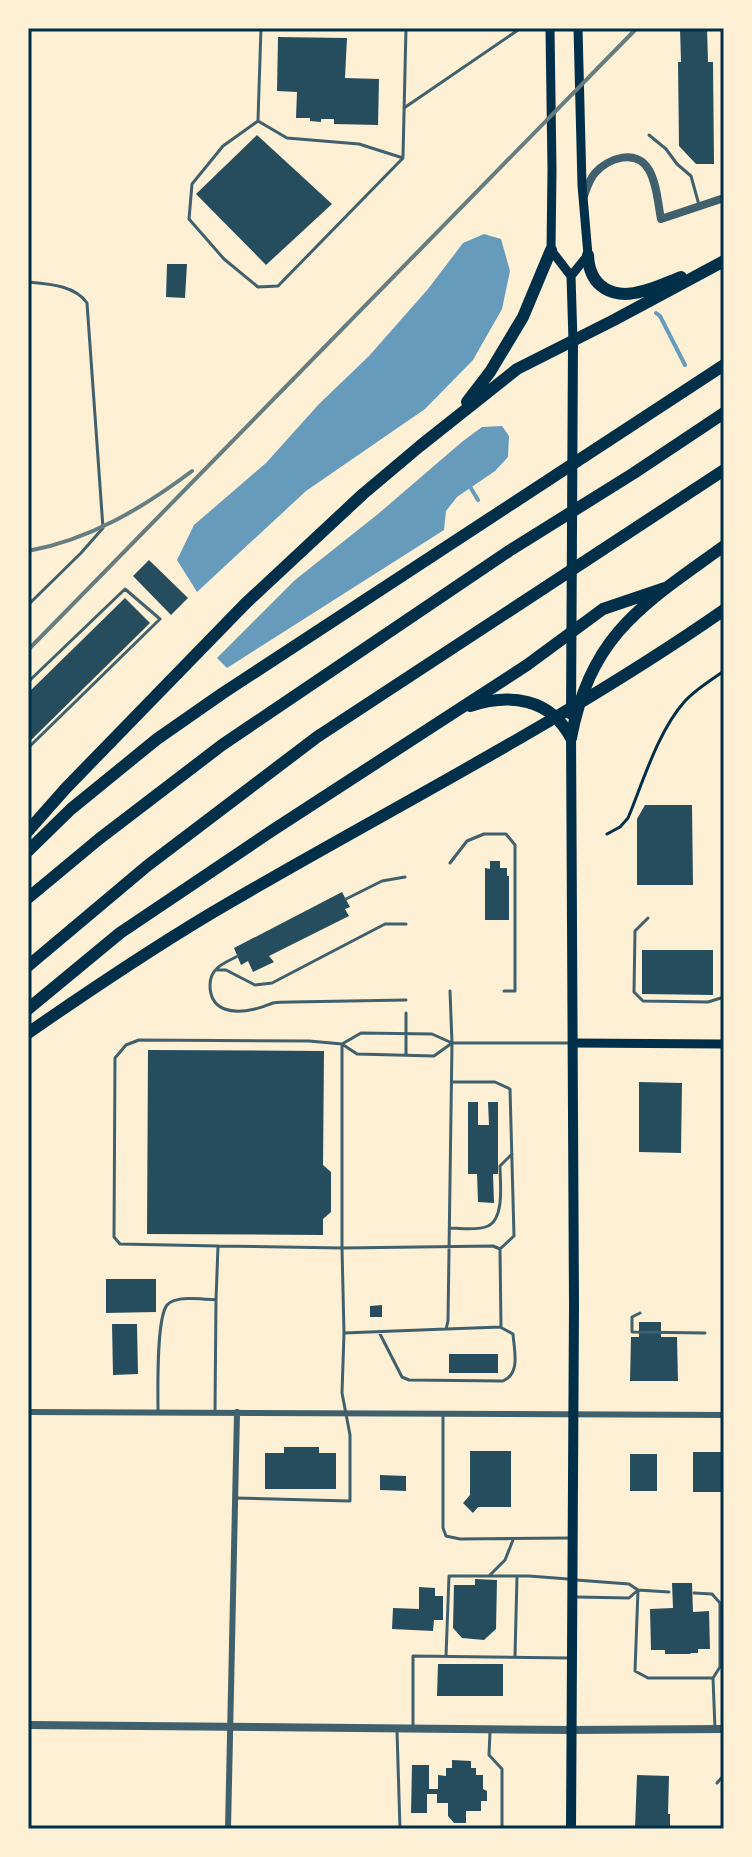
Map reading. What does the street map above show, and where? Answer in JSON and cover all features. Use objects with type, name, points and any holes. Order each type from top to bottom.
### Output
[{"type":"highway","points":[[455,417],[490,372],[523,317],[551,250]]},
{"type":"highway","points":[[588,255],[588,267],[593,279],[600,286],[624,293],[641,292],[719,263]]},
{"type":"highway","points":[[28,831],[245,604],[363,494],[455,417],[517,369],[719,263]]},
{"type":"highway","points":[[28,851],[71,809],[157,739],[724,365]]},
{"type":"highway","points":[[28,898],[222,745],[509,551],[724,413]]},
{"type":"highway","points":[[28,966],[147,866],[317,737],[724,470]]},
{"type":"highway","points":[[571,738],[585,686],[608,644],[628,619],[724,546]]},
{"type":"highway","points":[[28,1009],[120,933],[527,665],[603,609],[665,588]]},
{"type":"highway","points":[[28,1033],[128,965],[225,905],[499,750],[636,669],[724,610]]},
{"type":"highway","points":[[455,712],[484,702],[524,700],[552,713],[571,738]]},
{"type":"main road","points":[[550,28],[551,250],[571,276],[573,341],[571,1829]]},
{"type":"main road","points":[[571,276],[588,255],[583,199],[578,28]]},
{"type":"main road","points":[[573,1043],[724,1044]]},
{"type":"street","points":[[583,199],[595,174],[616,158],[632,158],[645,164],[650,171],[661,219],[724,198]]},
{"type":"street","points":[[28,1412],[724,1415]]},
{"type":"street","points":[[228,1829],[237,1412]]},
{"type":"street","points":[[28,1725],[719,1729]]},
{"type":"lane","points":[[258,121],[261,28]]},
{"type":"lane","points":[[258,121],[223,146],[192,184],[189,219],[224,259],[258,287],[278,286],[403,158],[406,28]]},
{"type":"lane","points":[[404,108],[521,28]]},
{"type":"lane","points":[[258,121],[287,138],[359,144],[403,158]]},
{"type":"lane","points":[[649,135],[691,176],[699,206]]},
{"type":"lane","points":[[28,282],[49,284],[81,294],[87,303],[103,528],[28,605]]},
{"type":"lane","points":[[28,682],[125,589],[160,619],[28,748]]},
{"type":"lane","points":[[450,863],[467,841],[484,834],[506,834],[515,845],[515,991],[504,991]]},
{"type":"lane","points":[[346,899],[382,881],[405,877]]},
{"type":"lane","points":[[648,918],[635,931],[634,992],[643,1001],[708,1002],[724,997]]},
{"type":"lane","points":[[213,970],[226,970],[255,985],[272,983],[385,924],[406,924]]},
{"type":"lane","points":[[238,956],[213,970],[210,995],[219,1008],[234,1011],[275,1003],[406,1000]]},
{"type":"lane","points":[[446,1329],[452,1082],[450,991]]},
{"type":"lane","points":[[406,1013],[406,1055]]},
{"type":"lane","points":[[342,1044],[361,1033],[432,1034],[452,1043],[573,1043]]},
{"type":"lane","points":[[452,1043],[434,1056],[357,1054],[342,1044],[309,1041],[139,1040],[126,1045],[115,1058],[114,1237],[120,1244],[342,1248],[493,1246],[500,1249]]},
{"type":"lane","points":[[235,1498],[350,1501],[350,1435],[342,1393],[342,1044]]},
{"type":"lane","points":[[452,1082],[495,1082],[510,1089],[514,1236],[500,1249],[501,1327]]},
{"type":"lane","points":[[450,1228],[488,1226],[496,1220],[500,1208],[500,1166],[513,1154]]},
{"type":"lane","points":[[215,1412],[218,1246]]},
{"type":"lane","points":[[158,1412],[160,1337],[167,1305],[182,1299],[216,1300]]},
{"type":"lane","points":[[640,1313],[632,1317],[632,1332],[705,1333]]},
{"type":"lane","points":[[344,1333],[501,1327],[513,1334],[515,1369],[510,1378],[503,1381],[409,1380],[397,1370],[379,1332]]},
{"type":"lane","points":[[443,1413],[443,1528],[446,1536],[460,1539],[573,1538]]},
{"type":"lane","points":[[489,1576],[505,1560],[513,1539]]},
{"type":"lane","points":[[446,1656],[449,1576],[572,1579],[629,1584],[638,1590],[669,1592]]},
{"type":"lane","points":[[515,1657],[517,1576]]},
{"type":"lane","points":[[572,1597],[629,1598],[638,1590]]},
{"type":"lane","points":[[638,1590],[635,1671],[648,1678],[713,1678]]},
{"type":"lane","points":[[694,1593],[712,1594],[720,1603],[720,1667],[713,1678],[719,1729]]},
{"type":"lane","points":[[413,1728],[413,1656],[572,1658]]},
{"type":"lane","points":[[397,1728],[400,1829]]},
{"type":"lane","points":[[490,1728],[489,1755],[502,1769],[502,1829]]},
{"type":"lane","points":[[717,1783],[724,1775]]},
{"type":"path","points":[[607,834],[628,818],[677,711],[690,696],[724,671]]},
{"type":"water","points":[[484,234],[501,239],[510,271],[502,309],[473,360],[425,409],[306,491],[197,592],[177,560],[194,525],[266,463],[319,404],[369,356],[428,289],[463,243]]},
{"type":"water","points":[[502,426],[509,436],[508,457],[495,471],[457,497],[446,511],[444,530],[227,668],[217,658],[295,580],[463,441],[482,427]]},
{"type":"building","points":[[680,28],[707,28],[708,62],[713,62],[714,164],[696,164],[679,146]]},
{"type":"building","points":[[278,37],[347,38],[345,78],[379,79],[378,125],[334,124],[334,119],[321,119],[321,122],[296,118],[297,92],[277,91]]},
{"type":"building","points":[[257,135],[332,204],[266,265],[196,194]]},
{"type":"building","points":[[167,264],[187,264],[185,298],[166,297]]},
{"type":"building","points":[[149,560],[188,598],[171,615],[133,576]]},
{"type":"building","points":[[125,598],[150,623],[28,743],[28,693]]},
{"type":"building","points":[[645,805],[692,805],[693,885],[637,885],[637,819]]},
{"type":"building","points":[[490,861],[500,861],[500,868],[507,868],[509,920],[485,920],[485,868],[490,869]]},
{"type":"building","points":[[342,892],[350,907],[345,909],[349,916],[269,956],[274,962],[253,972],[248,961],[241,965],[234,948]]},
{"type":"building","points":[[642,950],[713,950],[713,995],[642,994]]},
{"type":"building","points":[[148,1050],[324,1051],[323,1165],[331,1172],[331,1212],[323,1219],[323,1235],[147,1234]]},
{"type":"building","points":[[639,1082],[682,1083],[681,1153],[639,1152]]},
{"type":"building","points":[[468,1102],[478,1102],[478,1125],[489,1125],[488,1102],[498,1102],[498,1174],[493,1174],[494,1203],[478,1202],[477,1174],[468,1174]]},
{"type":"building","points":[[106,1279],[156,1279],[156,1312],[106,1313]]},
{"type":"building","points":[[382,1305],[382,1317],[370,1317],[370,1306]]},
{"type":"building","points":[[639,1322],[661,1322],[661,1337],[677,1337],[678,1381],[630,1381],[631,1337],[639,1337]]},
{"type":"building","points":[[112,1324],[137,1324],[138,1374],[113,1375]]},
{"type":"building","points":[[449,1354],[498,1354],[498,1373],[449,1373]]},
{"type":"building","points":[[284,1447],[319,1447],[319,1453],[336,1453],[336,1489],[265,1489],[265,1453],[284,1453]]},
{"type":"building","points":[[470,1451],[511,1451],[511,1507],[478,1507],[473,1513],[463,1503],[470,1495]]},
{"type":"building","points":[[693,1452],[724,1452],[724,1492],[693,1492]]},
{"type":"building","points":[[630,1454],[657,1454],[657,1491],[630,1491]]},
{"type":"building","points":[[380,1475],[406,1476],[406,1491],[380,1490]]},
{"type":"building","points":[[475,1579],[497,1580],[496,1629],[484,1640],[462,1638],[453,1628],[454,1585],[475,1585]]},
{"type":"building","points":[[672,1583],[692,1583],[693,1612],[709,1611],[710,1649],[698,1649],[698,1653],[690,1654],[665,1654],[665,1650],[651,1650],[650,1609],[673,1608]]},
{"type":"building","points":[[419,1587],[435,1588],[435,1596],[443,1596],[443,1620],[434,1620],[433,1631],[392,1629],[393,1608],[419,1609]]},
{"type":"building","points":[[438,1664],[503,1664],[503,1696],[437,1696]]},
{"type":"building","points":[[452,1760],[471,1761],[476,1775],[483,1775],[487,1801],[481,1801],[481,1811],[466,1811],[466,1823],[454,1823],[448,1816],[448,1803],[437,1803],[437,1794],[427,1794],[427,1813],[411,1813],[412,1765],[429,1765],[429,1789],[438,1789],[438,1775],[446,1776],[446,1768],[452,1768]]},
{"type":"building","points":[[637,1775],[669,1776],[670,1826],[665,1826],[665,1829],[635,1829]]},
{"type":"waterway","points":[[656,313],[685,365]]},
{"type":"waterway","points":[[469,485],[478,500]]},
{"type":"railway","points":[[28,650],[637,28]]},
{"type":"railway","points":[[28,551],[94,531],[154,498],[192,471]]}]
